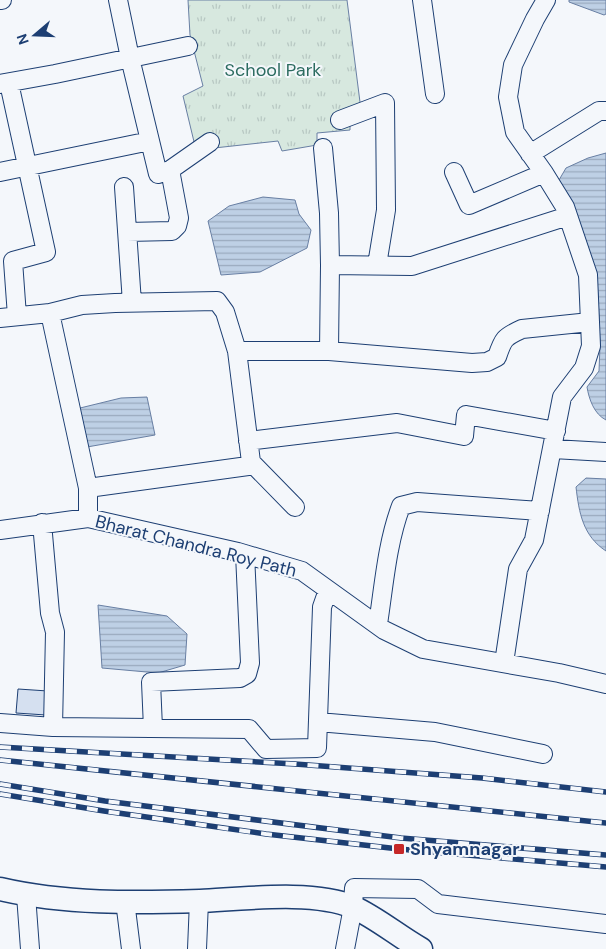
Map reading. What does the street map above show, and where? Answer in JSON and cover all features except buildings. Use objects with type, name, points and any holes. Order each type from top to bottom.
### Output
[{"type":"main road","points":[[0,889],[26,895],[125,901],[199,901],[255,898],[322,899],[353,907],[421,949]]},
{"type":"street","points":[[118,0],[158,174],[170,170],[210,142]]},
{"type":"street","points":[[422,0],[435,94]]},
{"type":"street","points":[[504,663],[518,570],[534,540],[562,397],[584,368],[591,346],[588,275],[565,207],[544,173],[514,132],[508,97],[513,64],[535,18],[546,0]]},
{"type":"street","points":[[188,46],[4,84],[27,165],[46,252],[13,262],[9,317],[50,313],[82,305],[217,301],[225,312],[237,351],[251,462],[295,508]]},
{"type":"street","points":[[340,120],[385,103],[386,210],[377,265]]},
{"type":"street","points":[[530,154],[599,111],[606,111]]},
{"type":"street","points":[[0,172],[150,141]]},
{"type":"street","points":[[323,148],[330,264],[329,351]]},
{"type":"street","points":[[127,232],[172,232],[177,226],[179,218],[170,170]]},
{"type":"street","points":[[454,172],[469,205],[544,173]]},
{"type":"street","points":[[124,187],[132,303]]},
{"type":"street","points":[[330,264],[412,266],[568,216]]},
{"type":"street","points":[[50,313],[88,488],[88,518]]},
{"type":"street","points":[[237,351],[329,351],[472,363],[487,362],[497,357],[503,340],[512,333],[522,329],[590,322]]},
{"type":"street","points":[[248,441],[397,423],[464,436],[466,415],[556,431]]},
{"type":"street","points":[[553,449],[606,452]]},
{"type":"street","points":[[88,488],[244,467],[251,462]]},
{"type":"street","points":[[378,624],[390,549],[396,519],[401,506],[416,502],[540,511]]},
{"type":"street","name":"Bharat Chandra Roy Path","points":[[0,530],[88,518],[245,554],[302,571],[384,630],[423,649],[559,673],[606,684]]},
{"type":"street","points":[[42,524],[50,613],[55,632],[53,727]]},
{"type":"street","points":[[153,728],[151,682],[240,678],[247,674],[250,663],[245,554]]},
{"type":"street","points":[[0,723],[53,727],[249,730],[266,749],[317,748],[322,607],[328,590]]},
{"type":"street","points":[[318,722],[435,732],[543,754]]},
{"type":"street","points":[[345,949],[353,907],[354,888],[418,889],[438,904],[606,924]]},
{"type":"street","points":[[26,895],[30,949]]},
{"type":"street","points":[[125,901],[131,949]]},
{"type":"street","points":[[197,949],[199,901]]},
{"type":"green space","name":"School Park","points":[[188,0],[347,0],[361,110],[350,117],[350,130],[317,133],[317,145],[282,151],[278,141],[196,150],[183,96],[203,86],[190,35]]},
{"type":"water","points":[[569,0],[606,0],[606,14],[604,15],[569,2]]},
{"type":"water","points":[[606,153],[606,420],[595,410],[587,387],[599,371],[598,293],[589,257],[559,180],[566,168],[588,158]]},
{"type":"water","points":[[263,197],[295,200],[299,214],[311,230],[307,248],[260,272],[221,275],[208,221],[229,206]]},
{"type":"water","points":[[147,397],[155,435],[87,447],[76,409],[121,398]]},
{"type":"water","points":[[586,478],[606,479],[606,551],[598,545],[587,531],[581,515],[576,487]]},
{"type":"water","points":[[98,605],[167,616],[187,634],[185,665],[158,673],[102,668]]},
{"type":"railway","points":[[0,747],[295,764],[482,778],[606,792]]},
{"type":"railway","points":[[0,760],[606,823]]},
{"type":"railway","points":[[0,784],[105,801],[401,838],[606,855]]},
{"type":"railway","points":[[0,794],[266,834],[399,849],[606,867]]},
{"type":"place","name":"Shyamnagar","points":[[399,849]]}]
